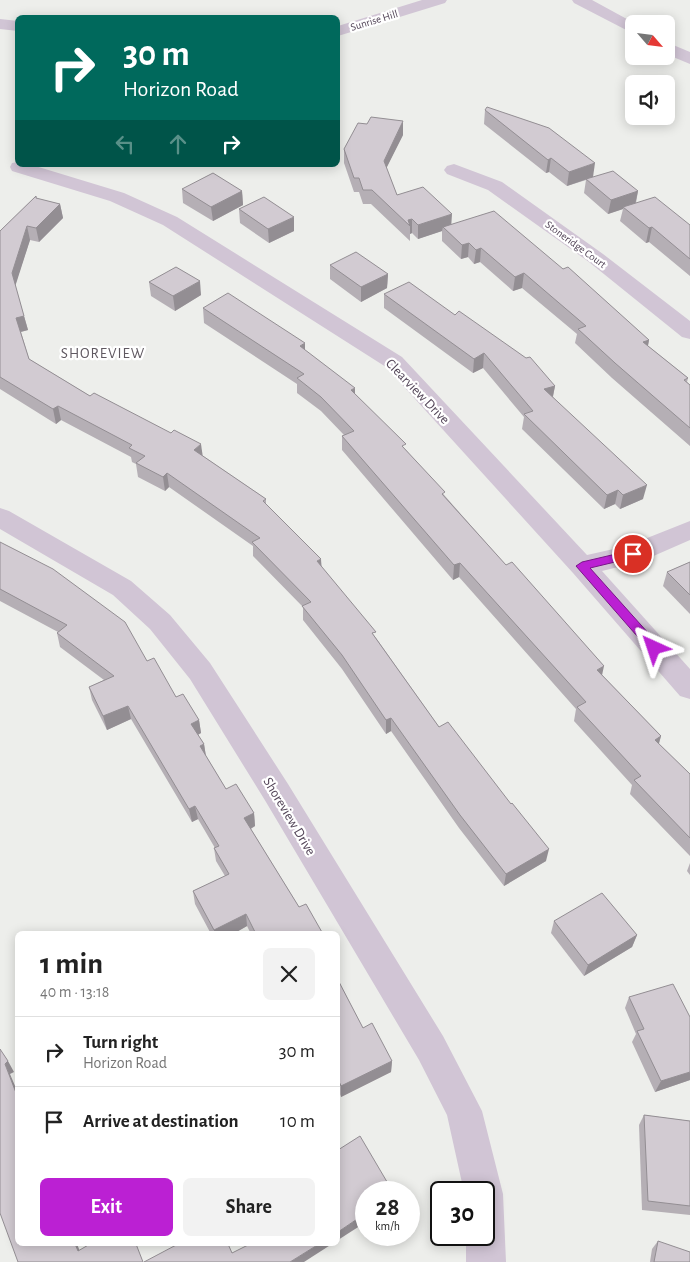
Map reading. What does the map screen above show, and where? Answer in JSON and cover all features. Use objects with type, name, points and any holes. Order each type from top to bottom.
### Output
[{"type":"street","name":"Sunrise Hill","points":[[340,30],[439,0]]},
{"type":"street","points":[[580,0],[625,24]]},
{"type":"street","points":[[0,24],[15,26]]},
{"type":"street","points":[[675,52],[690,59]]},
{"type":"street","name":"Clearview Drive","points":[[15,169],[117,197],[170,221],[394,362],[582,566],[690,688]]},
{"type":"street","name":"Stoneridge Court","points":[[454,170],[496,186],[596,258],[690,332]]},
{"type":"street","name":"Shoreview Drive","points":[[0,516],[122,588],[160,622],[200,671],[277,793],[431,1048],[464,1111],[481,1181]]},
{"type":"street","points":[[582,566],[633,554],[690,530]]},
{"type":"street","name":"Shoreview Drive","points":[[486,1246],[486,1262]]},
{"type":"building","points":[[487,107],[549,128],[595,163],[569,172],[551,158],[548,160],[485,110]]},
{"type":"building","points":[[371,117],[403,121],[384,161],[397,195],[423,187],[452,214],[418,225],[412,219],[408,220],[410,226],[372,190],[363,190],[359,178],[354,178],[344,149],[358,123],[367,124]]},
{"type":"building","points":[[613,171],[638,191],[611,200],[586,179]]},
{"type":"building","points":[[213,173],[242,191],[211,207],[182,189]]},
{"type":"building","points":[[36,196],[36,198],[60,204],[36,228],[27,226],[12,273],[24,316],[16,318],[29,359],[90,396],[94,393],[171,433],[174,430],[201,444],[194,450],[266,499],[263,501],[321,559],[317,561],[376,632],[372,633],[439,727],[448,722],[511,804],[549,849],[506,874],[460,815],[391,718],[386,720],[342,655],[302,606],[311,602],[252,542],[260,538],[167,473],[163,477],[136,463],[145,456],[129,448],[132,445],[58,406],[53,409],[0,377],[0,231]]},
{"type":"building","points":[[264,197],[294,217],[268,229],[239,209]]},
{"type":"building","points":[[655,197],[690,225],[690,259],[652,227],[649,228],[623,207]]},
{"type":"building","points":[[494,211],[563,269],[568,267],[649,340],[643,342],[688,378],[684,380],[690,385],[690,428],[578,329],[586,326],[524,273],[515,277],[481,248],[476,250],[469,243],[462,245],[443,227]]},
{"type":"building","points":[[356,252],[388,274],[361,287],[330,265]]},
{"type":"building","points":[[176,267],[200,281],[173,296],[149,282]]},
{"type":"building","points":[[409,282],[455,315],[459,311],[526,358],[530,357],[555,386],[544,389],[647,485],[623,495],[618,490],[607,495],[524,414],[533,411],[484,353],[474,359],[384,294]]},
{"type":"building","points":[[228,293],[305,343],[300,346],[355,388],[351,390],[406,444],[402,446],[445,492],[442,494],[506,565],[512,562],[604,666],[597,670],[661,736],[655,740],[690,774],[690,838],[634,780],[641,776],[577,707],[586,702],[460,563],[454,565],[342,436],[354,431],[321,397],[297,378],[304,374],[203,308]]},
{"type":"building","points":[[0,542],[53,569],[125,622],[147,661],[154,658],[176,697],[183,694],[199,720],[191,724],[204,744],[200,746],[226,789],[236,784],[254,813],[244,818],[299,907],[306,904],[321,931],[254,931],[246,914],[214,930],[193,891],[229,874],[214,848],[219,846],[195,806],[189,809],[128,706],[103,716],[89,687],[114,676],[57,633],[67,625],[0,589]]},
{"type":"building","points":[[690,562],[690,595],[667,572]]},
{"type":"building","points":[[602,893],[637,935],[588,965],[554,921]]},
{"type":"building","points":[[340,984],[363,1028],[372,1023],[392,1061],[341,1086]]},
{"type":"building","points":[[673,984],[690,1017],[690,1072],[661,1081],[637,1031],[644,1029],[629,997]]},
{"type":"building","points":[[0,1049],[8,1061],[5,1064],[15,1090],[15,1246],[76,1246],[78,1251],[87,1246],[137,1246],[143,1262],[18,1262],[0,1213]]},
{"type":"building","points":[[644,1115],[690,1121],[690,1206],[648,1201]]},
{"type":"building","points":[[360,1136],[387,1181],[355,1181],[355,1220],[340,1231],[340,1149]]},
{"type":"building","points":[[658,1241],[690,1252],[690,1262],[654,1262]]},
{"type":"building","points":[[174,1246],[229,1246],[232,1253],[246,1246],[316,1246],[290,1262],[144,1262]]},
{"type":"district","name":"SHOREVIEW","points":[[103,353]]},
{"type":"route","points":[[633,554],[582,566],[654,648]]}]
